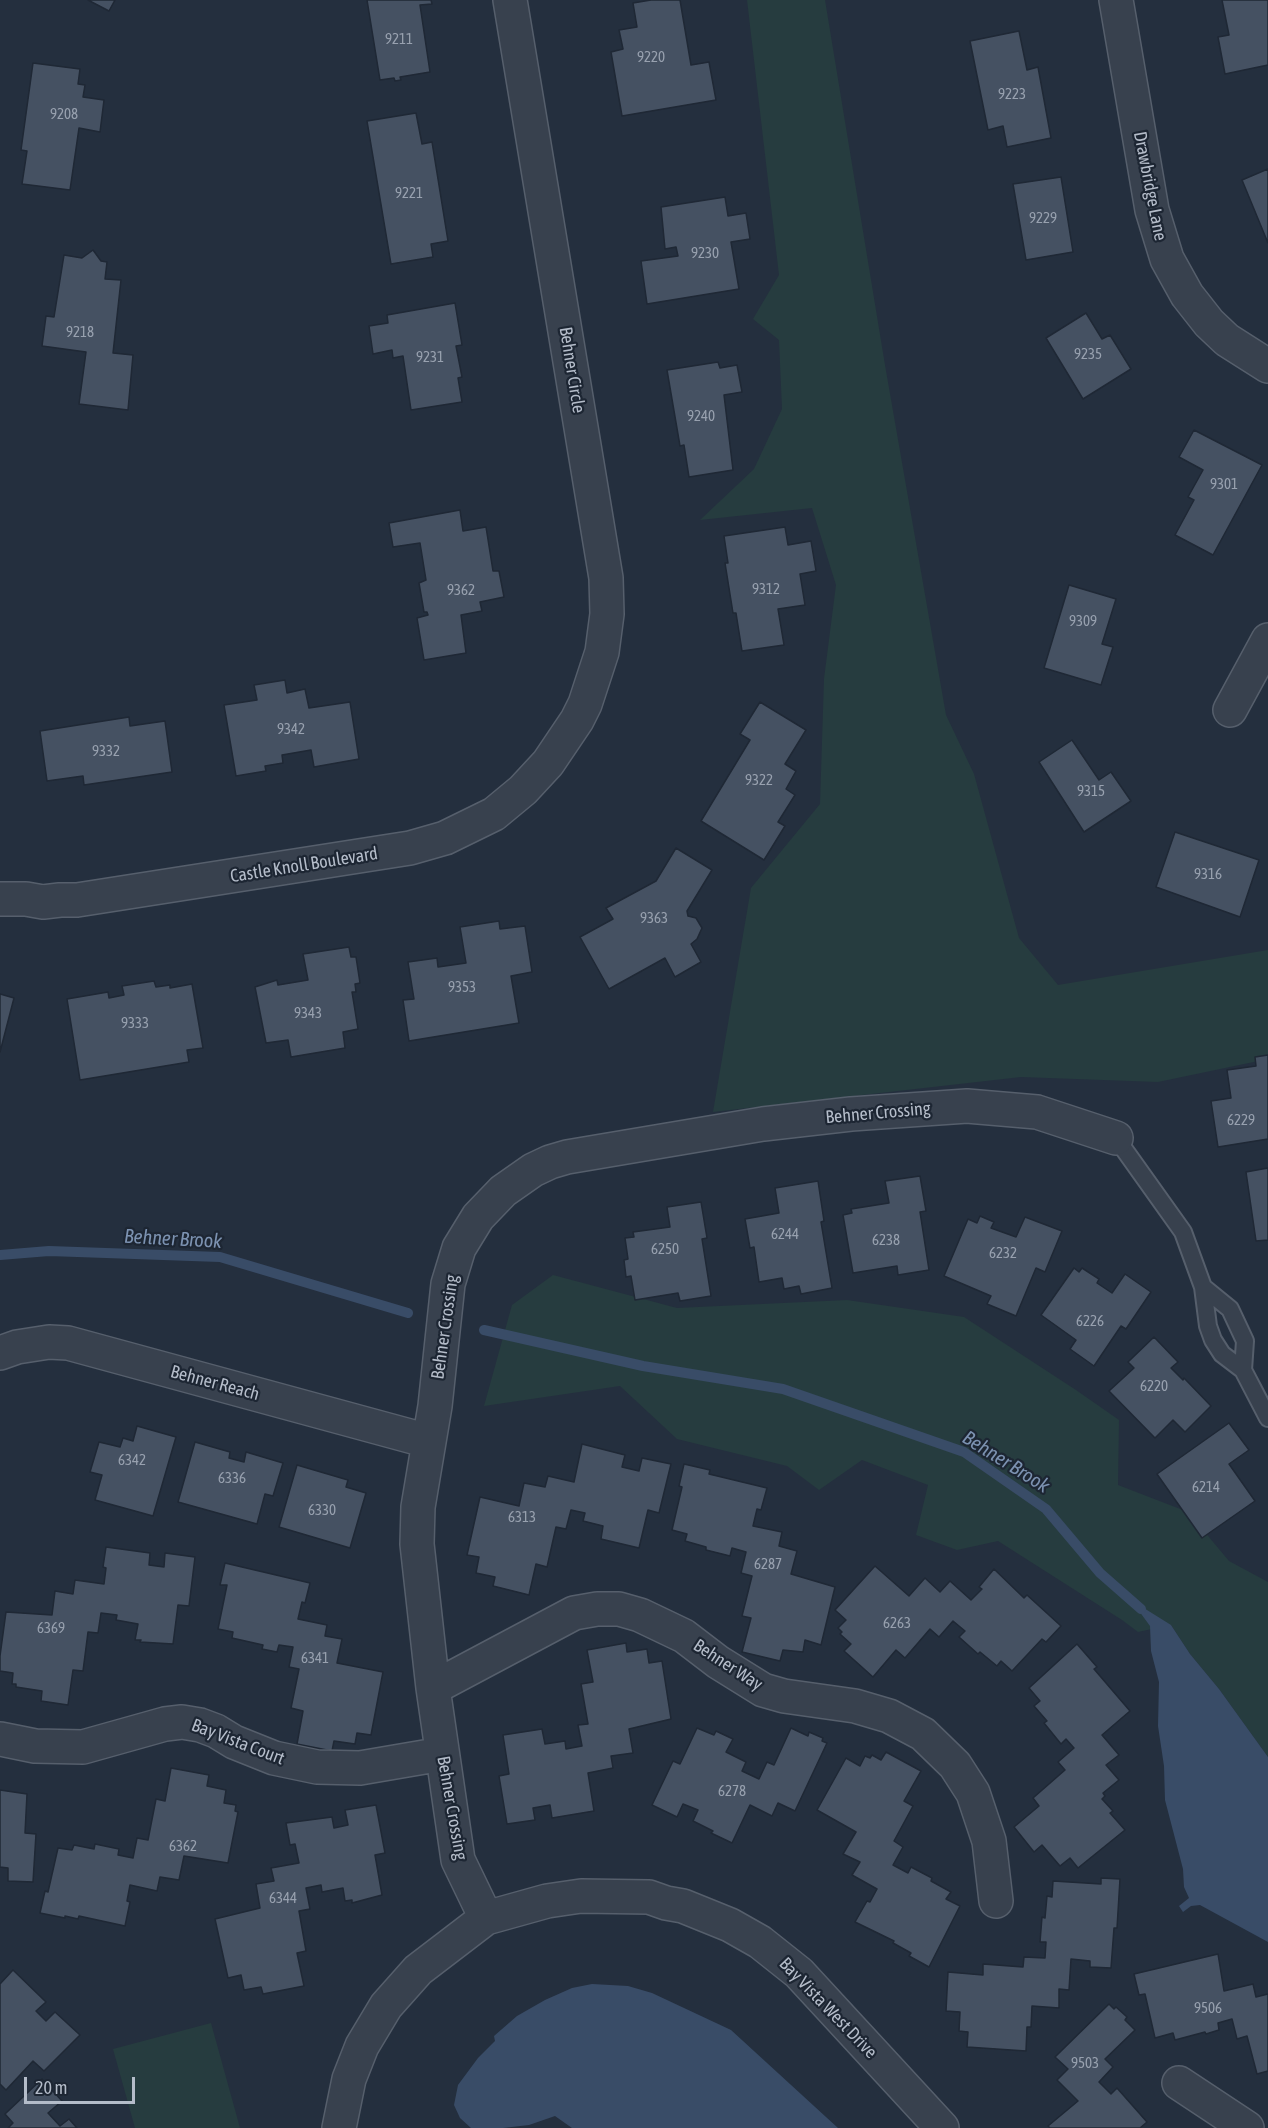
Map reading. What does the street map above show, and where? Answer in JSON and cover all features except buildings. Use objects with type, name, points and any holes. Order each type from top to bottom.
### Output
[{"type":"street","name":"Behner Circle","points":[[510,0],[606,578],[606,614],[602,652],[585,704],[567,735]]},
{"type":"street","name":"Drawbridge Lane","points":[[1116,0],[1152,210],[1167,259],[1187,295],[1209,323],[1227,340],[1268,366]]},
{"type":"street","points":[[1230,710],[1268,640]]},
{"type":"street","name":"Castle Knoll Boulevard","points":[[0,899],[44,902],[77,900],[410,848],[445,838],[494,814],[523,790],[548,763],[567,735]]},
{"type":"street","name":"Behner Crossing","points":[[486,1918],[458,1860],[433,1688],[417,1544],[418,1507],[435,1406],[448,1284],[459,1248],[478,1217],[503,1191],[533,1170],[550,1162],[567,1157],[763,1124],[851,1114],[967,1106],[1037,1112],[1116,1138]]},
{"type":"street","name":"Behner Reach","points":[[0,1353],[17,1347],[49,1342],[68,1342],[428,1441]]},
{"type":"street","name":"Behner Way","points":[[433,1688],[574,1613],[597,1609],[619,1609],[640,1615],[684,1636],[718,1662],[763,1690],[784,1696],[855,1706],[889,1716],[923,1734],[955,1765],[973,1793],[989,1841],[996,1901]]},
{"type":"street","name":"Bay Vista Court","points":[[0,1739],[35,1746],[83,1747],[165,1724],[182,1722],[216,1731],[241,1745],[274,1758],[317,1767],[360,1768],[442,1754]]},
{"type":"street","name":"Bay Vista West Drive","points":[[486,1918],[547,1901],[581,1896],[649,1897],[683,1906],[730,1925],[773,1952],[799,1973],[942,2128]]},
{"type":"street","points":[[339,2128],[350,2079],[362,2046],[386,2006],[429,1960],[486,1918]]},
{"type":"street","points":[[1179,2083],[1247,2128]]},
{"type":"lane","points":[[1116,1138],[1183,1232],[1203,1287],[1208,1326],[1213,1340],[1222,1354],[1243,1370],[1268,1418]]},
{"type":"lane","points":[[1203,1287],[1230,1309],[1245,1341],[1243,1370]]},
{"type":"green space","points":[[747,0],[825,0],[946,715],[974,774],[1019,938],[1058,985],[1268,950],[1268,1059],[1158,1082],[1021,1077],[713,1112],[751,888],[820,804],[824,679],[836,585],[812,508],[700,520],[754,469],[782,409],[779,340],[753,319],[779,275]]},
{"type":"green space","points":[[553,1275],[677,1308],[847,1300],[964,1317],[1076,1390],[1119,1420],[1118,1485],[1188,1512],[1229,1561],[1268,1582],[1268,1757],[1219,1689],[1190,1654],[1171,1625],[1138,1632],[998,1541],[957,1550],[916,1535],[928,1485],[862,1460],[819,1490],[787,1466],[677,1439],[620,1386],[484,1406],[512,1305]]},
{"type":"green space","points":[[211,2023],[240,2128],[135,2128],[113,2049]]},
{"type":"water","points":[[1131,1600],[1171,1625],[1190,1654],[1219,1689],[1268,1757],[1268,1942],[1200,1905],[1191,1906],[1183,1912],[1179,1906],[1189,1898],[1184,1887],[1183,1869],[1165,1800],[1164,1766],[1158,1726],[1159,1682],[1151,1651],[1150,1626]]},
{"type":"water","points":[[592,1984],[628,1986],[652,1993],[731,2030],[838,2128],[572,2128],[555,2116],[529,2125],[471,2128],[460,2118],[454,2105],[458,2085],[478,2058],[495,2041],[494,2036],[517,2016],[545,2000],[572,1988]]},
{"type":"waterway","name":"Behner Brook","points":[[0,1255],[49,1251],[220,1257],[408,1313]]},
{"type":"waterway","name":"Behner Brook","points":[[484,1330],[643,1366],[783,1389],[964,1452],[1046,1509],[1100,1573],[1141,1609]]}]
